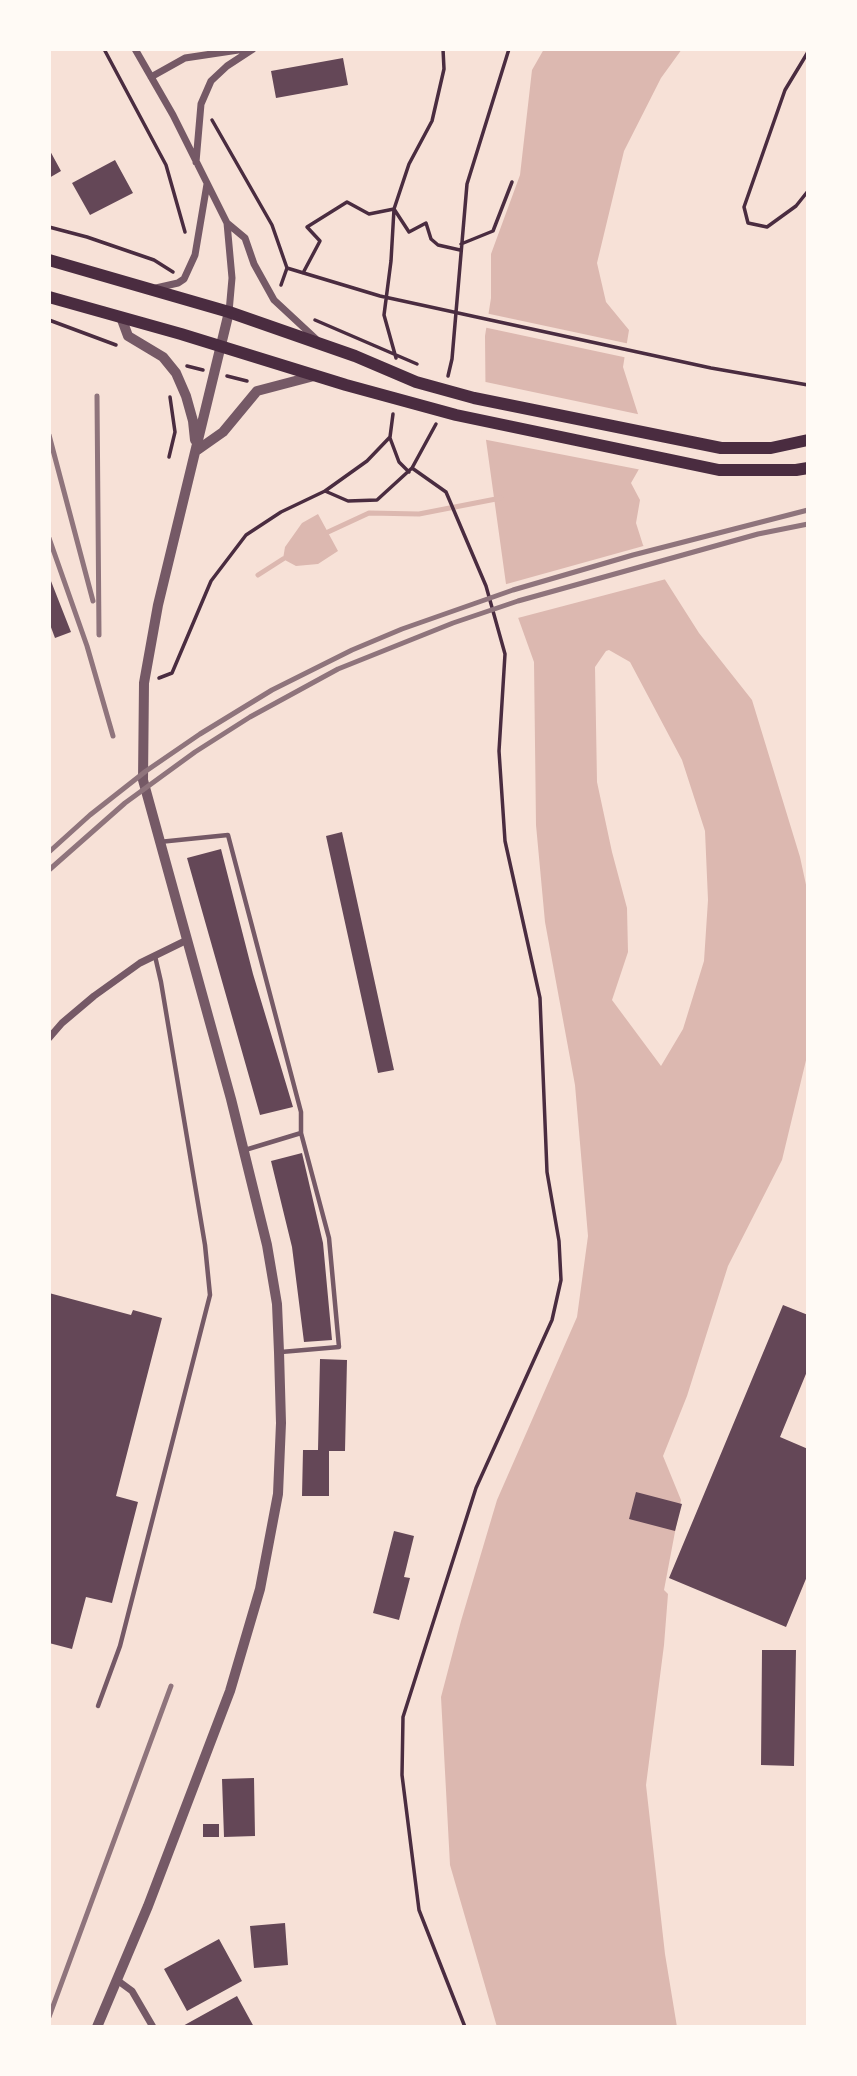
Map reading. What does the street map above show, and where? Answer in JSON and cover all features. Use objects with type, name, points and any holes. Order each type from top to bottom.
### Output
[{"type":"main road","points":[[49,260],[229,312],[355,356],[416,382],[474,398],[721,448],[771,448],[808,440]]},
{"type":"main road","points":[[49,297],[456,415],[719,470],[808,468]]},
{"type":"street","points":[[97,2027],[210,1748],[230,1691],[260,1589],[278,1494],[281,1423],[277,1304],[267,1245],[244,1150],[143,780],[144,683],[162,583],[229,312],[232,278],[227,223],[135,49]]},
{"type":"street","points":[[151,76],[185,58],[245,49]]},
{"type":"street","points":[[196,162],[201,104],[211,81],[227,66],[253,49]]},
{"type":"street","points":[[153,289],[184,279],[195,255],[207,183]]},
{"type":"street","points":[[227,223],[245,238],[254,264],[274,300],[321,344]]},
{"type":"street","points":[[121,317],[128,336],[163,357],[176,373],[193,421],[195,451]]},
{"type":"street","points":[[195,451],[223,432],[257,391],[314,376]]},
{"type":"street","points":[[49,1038],[94,996],[155,955],[187,940]]},
{"type":"street","points":[[117,1980],[132,1990],[153,2027]]},
{"type":"lane","points":[[159,842],[228,835],[301,1112],[301,1133],[329,1238],[339,1347],[279,1352]]},
{"type":"lane","points":[[98,1706],[120,1646],[210,1295],[201,1219],[155,955]]},
{"type":"lane","points":[[244,1150],[301,1133]]},
{"type":"path","points":[[104,49],[166,165],[185,232],[184,242]]},
{"type":"path","points":[[398,364],[384,315],[394,209],[409,164],[432,121],[444,69],[443,49]]},
{"type":"path","points":[[452,359],[467,184],[509,49]]},
{"type":"path","points":[[808,52],[785,90],[744,207],[748,223],[767,227],[796,206],[808,191]]},
{"type":"path","points":[[201,104],[272,225],[286,268],[380,296],[711,368],[808,385]]},
{"type":"path","points":[[461,244],[493,231],[512,182]]},
{"type":"path","points":[[303,273],[320,242],[307,227],[347,202],[369,214],[394,209]]},
{"type":"path","points":[[394,209],[409,232],[426,223],[431,239],[438,244],[460,250]]},
{"type":"path","points":[[49,227],[154,260],[184,279]]},
{"type":"path","points":[[171,271],[178,261]]},
{"type":"path","points":[[307,316],[420,366]]},
{"type":"path","points":[[49,320],[128,350]]},
{"type":"path","points":[[170,457],[175,432],[174,415],[163,381],[186,366],[253,382],[257,391]]},
{"type":"path","points":[[439,375],[453,378]]},
{"type":"path","points":[[393,414],[390,437],[399,461],[446,492],[486,586],[505,654],[499,751],[506,841],[540,998],[547,1172],[559,1241],[561,1280],[552,1320],[476,1488],[403,1717],[402,1775],[419,1910],[465,2027]]},
{"type":"path","points":[[144,683],[172,673],[211,581],[246,536],[281,512],[326,491],[367,461],[390,437]]},
{"type":"path","points":[[326,491],[348,501],[377,500],[410,470]]},
{"type":"shaded area","points":[[544,49],[682,49],[661,78],[624,151],[597,263],[606,302],[629,330],[623,367],[638,414],[639,469],[631,483],[640,500],[636,523],[643,545],[699,633],[752,700],[800,857],[808,894],[808,1052],[782,1160],[728,1266],[687,1396],[663,1456],[681,1500],[664,1590],[668,1594],[664,1645],[646,1785],[665,1954],[677,2027],[497,2027],[450,1865],[441,1697],[497,1500],[577,1317],[588,1236],[575,1085],[545,922],[536,825],[534,662],[506,584],[486,440],[485,336],[491,298],[491,254],[520,175],[532,70]],"holes":[[[609,650],[630,662],[682,760],[705,831],[708,900],[704,961],[683,1029],[661,1066],[612,1000],[628,952],[627,908],[597,782],[595,667]]]},
{"type":"shaded area","points":[[318,514],[338,551],[318,564],[296,566],[283,559],[285,547],[302,523]]},
{"type":"pier","points":[[485,313],[630,344],[628,358],[483,327]]},
{"type":"pier","points":[[481,381],[642,415],[642,470],[482,439]]},
{"type":"pier","points":[[647,545],[670,578],[514,619],[503,585]]},
{"type":"building","points":[[343,58],[348,85],[276,98],[271,71]]},
{"type":"building","points":[[49,149],[61,171],[49,178]]},
{"type":"building","points":[[115,160],[133,193],[90,215],[72,183]]},
{"type":"building","points":[[49,576],[71,632],[55,638],[49,622]]},
{"type":"building","points":[[342,832],[394,1070],[378,1073],[326,836]]},
{"type":"building","points":[[221,849],[253,974],[293,1107],[260,1115],[187,858]]},
{"type":"building","points":[[302,1153],[323,1243],[332,1340],[304,1342],[292,1247],[271,1161]]},
{"type":"building","points":[[49,1293],[131,1315],[133,1310],[162,1318],[116,1496],[138,1502],[112,1603],[86,1597],[72,1649],[49,1643]]},
{"type":"building","points":[[783,1305],[808,1315],[808,1369],[780,1437],[808,1449],[808,1574],[786,1627],[669,1578]]},
{"type":"building","points":[[320,1359],[347,1360],[345,1451],[329,1451],[329,1496],[302,1496],[303,1450],[318,1450]]},
{"type":"building","points":[[636,1492],[682,1504],[675,1531],[629,1519]]},
{"type":"building","points":[[394,1531],[414,1536],[404,1577],[410,1578],[399,1620],[373,1613]]},
{"type":"building","points":[[762,1650],[796,1650],[794,1766],[761,1765]]},
{"type":"building","points":[[254,1778],[255,1836],[224,1837],[222,1779]]},
{"type":"building","points":[[203,1824],[219,1824],[219,1837],[203,1837]]},
{"type":"building","points":[[285,1923],[288,1965],[254,1968],[250,1926]]},
{"type":"building","points":[[219,1939],[242,1981],[187,2011],[164,1969]]},
{"type":"building","points":[[237,1996],[254,2027],[181,2027]]},
{"type":"waterway","points":[[328,532],[369,513],[419,514],[501,498]]},
{"type":"waterway","points":[[258,575],[283,559]]},
{"type":"railway","points":[[97,396],[99,635]]},
{"type":"railway","points":[[49,435],[93,601]]},
{"type":"railway","points":[[49,852],[90,815],[146,771],[200,734],[272,690],[352,650],[402,629],[513,590],[633,555],[808,510]]},
{"type":"railway","points":[[49,870],[125,803],[195,752],[250,717],[338,669],[453,623],[518,601],[758,534],[808,524]]},
{"type":"railway","points":[[49,538],[87,646],[113,736]]},
{"type":"railway","points":[[49,2017],[171,1686]]}]
